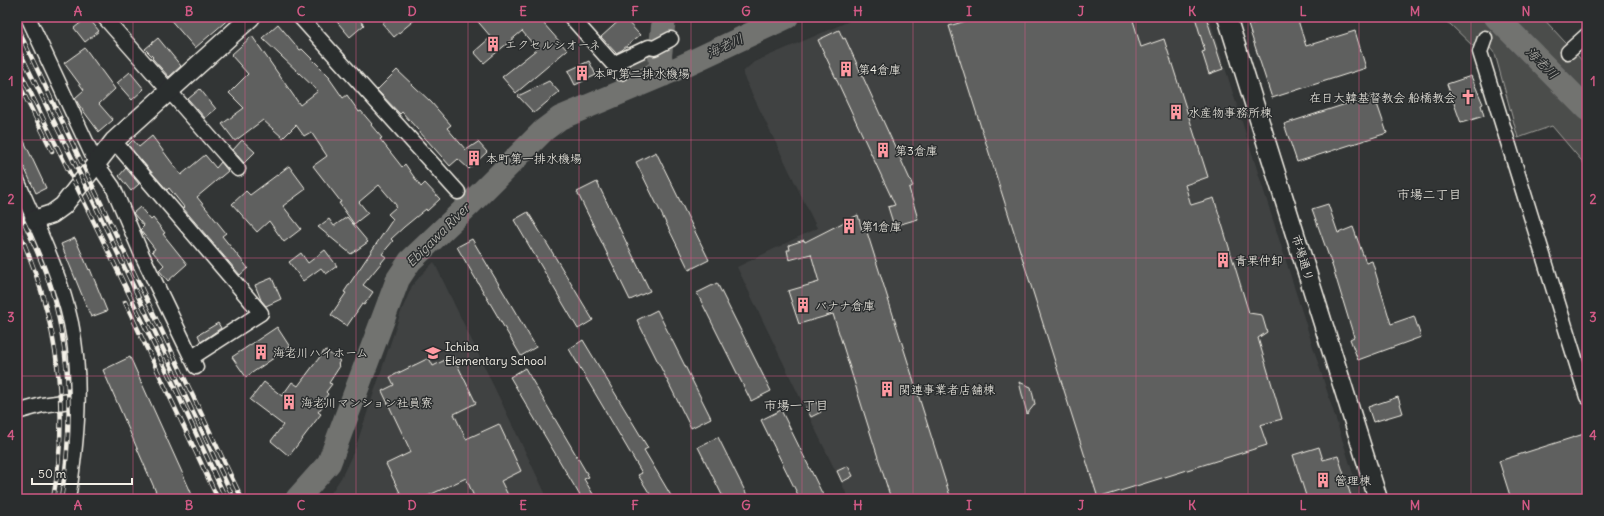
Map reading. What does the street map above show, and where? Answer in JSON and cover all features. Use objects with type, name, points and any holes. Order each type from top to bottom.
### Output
[{"type":"street","points":[[28,17],[96,164],[113,187],[142,255],[194,362],[261,313],[114,141]]},
{"type":"street","points":[[104,17],[238,169]]},
{"type":"street","points":[[34,220],[52,214],[63,206],[114,141],[251,17]]},
{"type":"street","points":[[300,17],[458,192]]},
{"type":"street","points":[[571,17],[617,68],[649,47],[654,48],[670,40]]},
{"type":"street","name":"市場通り","points":[[1227,17],[1378,499]]},
{"type":"street","points":[[1568,52],[1587,35]]},
{"type":"street","points":[[1485,38],[1480,52],[1587,396]]},
{"type":"street","points":[[17,180],[60,283],[71,323],[75,349],[77,400],[74,462],[68,499]]},
{"type":"street","points":[[17,412],[42,405],[77,400]]},
{"type":"shaded area","points":[[859,17],[1209,17],[1361,499],[849,499],[737,267],[817,228],[743,75],[744,71],[754,62]]},
{"type":"shaded area","points":[[1437,17],[1542,17],[1587,66],[1587,167],[1552,126],[1518,138],[1495,54],[1482,38],[1477,50],[1450,24]]},
{"type":"shaded area","points":[[644,53],[653,55],[653,61],[631,74],[626,70],[623,63]]},
{"type":"shaded area","name":"Ichiba Elementary School","points":[[434,262],[548,499],[327,499],[341,478],[355,449],[401,312],[412,286]]},
{"type":"building","points":[[88,17],[99,31],[85,42],[74,28]]},
{"type":"building","points":[[168,17],[231,17],[195,48]]},
{"type":"building","points":[[333,17],[357,17],[364,25],[350,37]]},
{"type":"building","points":[[389,17],[418,17],[394,37],[382,23]]},
{"type":"building","points":[[474,17],[541,17],[546,23],[544,24],[567,50],[516,93],[502,77],[537,49],[522,31],[484,63],[474,52],[491,37]]},
{"type":"building","points":[[623,17],[640,35],[616,53],[601,37]]},
{"type":"building","points":[[979,17],[1132,17],[1141,47],[1164,39],[1208,177],[1185,185],[1191,205],[1214,198],[1249,313],[1262,315],[1267,332],[1258,338],[1282,419],[1260,425],[1267,445],[1098,498],[949,26]]},
{"type":"building","points":[[1195,17],[1206,17],[1223,69],[1209,74],[1202,52],[1205,51]]},
{"type":"building","points":[[1277,17],[1297,17],[1306,46],[1355,31],[1366,68],[1272,98],[1248,25]]},
{"type":"building","points":[[278,24],[300,50],[302,49],[330,77],[329,78],[343,98],[347,95],[359,112],[361,111],[382,138],[380,139],[402,167],[405,164],[421,187],[425,183],[440,199],[391,239],[393,241],[382,254],[386,257],[363,285],[373,292],[364,305],[362,304],[347,326],[331,315],[346,293],[344,292],[393,219],[388,214],[396,207],[396,205],[379,185],[359,202],[368,213],[354,224],[339,203],[341,202],[313,166],[327,156],[311,132],[304,136],[296,125],[283,138],[263,120],[235,141],[222,124],[244,108],[229,93],[248,74],[231,55],[252,36],[300,105],[318,91],[262,38]]},
{"type":"building","points":[[839,30],[843,39],[845,38],[913,186],[909,188],[918,219],[894,226],[888,207],[895,205],[818,40]]},
{"type":"building","points":[[158,38],[181,66],[169,77],[145,49]]},
{"type":"building","points":[[85,48],[115,89],[99,104],[113,120],[99,132],[75,98],[84,90],[64,63]]},
{"type":"building","name":"本町第二排水機場","points":[[589,61],[596,75],[575,85],[568,71]]},
{"type":"building","points":[[397,70],[431,102],[451,125],[447,128],[466,150],[478,142],[487,152],[469,169],[458,159],[450,166],[402,112],[400,114],[377,90]]},
{"type":"building","points":[[130,72],[144,89],[132,100],[117,83]]},
{"type":"building","points":[[1471,76],[1483,104],[1481,105],[1484,116],[1461,123],[1447,84]]},
{"type":"building","points":[[549,81],[559,92],[534,113],[518,96]]},
{"type":"building","points":[[200,89],[216,109],[205,118],[188,99]]},
{"type":"building","points":[[1374,95],[1387,133],[1297,162],[1284,124]]},
{"type":"building","points":[[17,126],[46,188],[36,193],[17,152]]},
{"type":"building","points":[[152,136],[181,175],[205,155],[216,168],[221,162],[228,171],[197,197],[226,233],[222,236],[248,268],[240,275],[183,208],[184,207],[169,188],[167,190],[128,145],[133,140],[139,147]]},
{"type":"building","points":[[242,140],[255,152],[244,163],[233,150]]},
{"type":"building","points":[[656,152],[709,260],[689,270],[636,162]]},
{"type":"building","points":[[289,166],[306,189],[283,206],[301,229],[284,242],[269,221],[257,232],[232,204],[246,191],[250,195]]},
{"type":"building","points":[[126,168],[139,184],[131,191],[119,176]]},
{"type":"building","points":[[597,182],[650,291],[630,300],[577,192]]},
{"type":"building","points":[[1328,204],[1338,233],[1353,227],[1366,263],[1372,261],[1391,324],[1414,316],[1421,337],[1358,360],[1350,339],[1354,337],[1333,268],[1312,209]]},
{"type":"building","points":[[140,207],[151,220],[153,218],[165,233],[163,234],[187,264],[168,281],[159,270],[164,265],[152,251],[155,249],[140,230],[144,226],[133,213]]},
{"type":"building","points":[[528,212],[593,320],[578,329],[514,220]]},
{"type":"building","name":"関連事業者店舗棟","points":[[858,215],[862,230],[866,229],[951,499],[891,499],[833,314],[799,324],[788,291],[819,282],[811,254],[789,260],[787,250],[790,250],[789,245],[804,240],[805,242]]},
{"type":"building","points":[[347,217],[368,242],[351,254],[318,227],[329,219],[334,226]]},
{"type":"building","points":[[75,238],[89,270],[90,269],[107,311],[91,317],[61,244]]},
{"type":"building","points":[[472,239],[536,347],[521,356],[457,247]]},
{"type":"building","points":[[325,250],[337,266],[326,274],[321,268],[303,281],[289,262],[301,253],[308,263]]},
{"type":"building","points":[[272,278],[281,299],[266,306],[261,300],[255,285]]},
{"type":"building","points":[[717,283],[771,391],[751,401],[697,293]]},
{"type":"building","points":[[657,310],[711,418],[691,428],[637,320]]},
{"type":"building","points":[[218,323],[221,328],[201,342],[198,335]]},
{"type":"building","name":"海老川ハイホーム","points":[[277,327],[290,347],[246,377],[232,357]]},
{"type":"building","points":[[583,340],[648,448],[644,450],[673,499],[653,499],[638,475],[642,473],[569,349]]},
{"type":"building","name":"海老川マンション社員寮","points":[[325,350],[340,361],[338,364],[340,366],[329,383],[332,384],[326,392],[328,394],[323,401],[325,403],[318,412],[321,414],[289,456],[271,441],[283,425],[250,400],[264,382],[282,396],[292,382],[298,386]]},
{"type":"building","points":[[453,356],[476,403],[454,414],[466,439],[499,424],[521,471],[501,481],[510,499],[475,499],[466,478],[421,499],[403,499],[386,464],[411,452],[382,391],[394,385],[390,377],[429,358],[433,366]]},
{"type":"building","points":[[130,357],[194,499],[159,499],[103,370]]},
{"type":"building","points":[[525,368],[589,477],[584,479],[596,499],[582,499],[510,377]]},
{"type":"building","points":[[1019,382],[1031,387],[1035,404],[1027,414]]},
{"type":"building","points":[[1398,397],[1403,413],[1373,422],[1368,407]]},
{"type":"building","points":[[816,401],[821,412],[811,417],[806,407]]},
{"type":"building","points":[[781,410],[825,499],[800,499],[761,420]]},
{"type":"building","points":[[1587,433],[1587,492],[1565,499],[1511,499],[1499,461]]},
{"type":"building","points":[[718,437],[749,499],[724,499],[698,447]]},
{"type":"building","name":"管理棟","points":[[1319,447],[1323,460],[1338,456],[1352,499],[1307,499],[1293,455]]},
{"type":"building","points":[[848,466],[853,476],[842,482],[837,471]]},
{"type":"waterway","points":[[663,75],[660,56],[664,17]]},
{"type":"waterway","name":"Ebigawa River","points":[[297,499],[329,463],[398,279],[410,261],[544,130],[560,118],[672,71],[787,17]]},
{"type":"waterway","name":"海老川","points":[[1496,17],[1587,109]]},
{"type":"railway","points":[[17,27],[242,499]]},
{"type":"railway","points":[[17,46],[92,199],[234,499]]},
{"type":"railway","points":[[17,65],[175,388],[226,499]]},
{"type":"railway","points":[[17,80],[52,151]]},
{"type":"railway","points":[[17,207],[51,288],[63,340],[68,393],[68,419],[65,473],[61,499]]},
{"type":"railway","points":[[17,227],[31,260],[42,293],[51,327],[57,360],[61,429],[53,499]]},
{"type":"railway","points":[[125,302],[218,499]]},
{"type":"place","name":"エクセルシオーネ","points":[[493,44]]},
{"type":"place","name":"第4倉庫","points":[[846,69]]},
{"type":"place","name":"本町第二排水機場","points":[[582,73]]},
{"type":"place","name":"在日大韓基督教会 船橋教会","points":[[1468,97]]},
{"type":"place","name":"水産物事務所棟","points":[[1176,112]]},
{"type":"place","name":"第3倉庫","points":[[883,150]]},
{"type":"place","name":"本町第一排水機場","points":[[474,158]]},
{"type":"place","name":"第1倉庫","points":[[849,226]]},
{"type":"place","name":"青果仲卸","points":[[1223,260]]},
{"type":"place","name":"バナナ倉庫","points":[[803,305]]},
{"type":"place","name":"海老川ハイホーム","points":[[261,352]]},
{"type":"place","name":"Ichiba Elementary School","points":[[433,353]]},
{"type":"place","name":"関連事業者店舗棟","points":[[887,389]]},
{"type":"place","name":"海老川マンション社員寮","points":[[289,402]]},
{"type":"place","name":"管理棟","points":[[1323,480]]},
{"type":"district","name":"市場二丁目","points":[[1429,194]]},
{"type":"district","name":"市場一丁目","points":[[796,405]]}]
